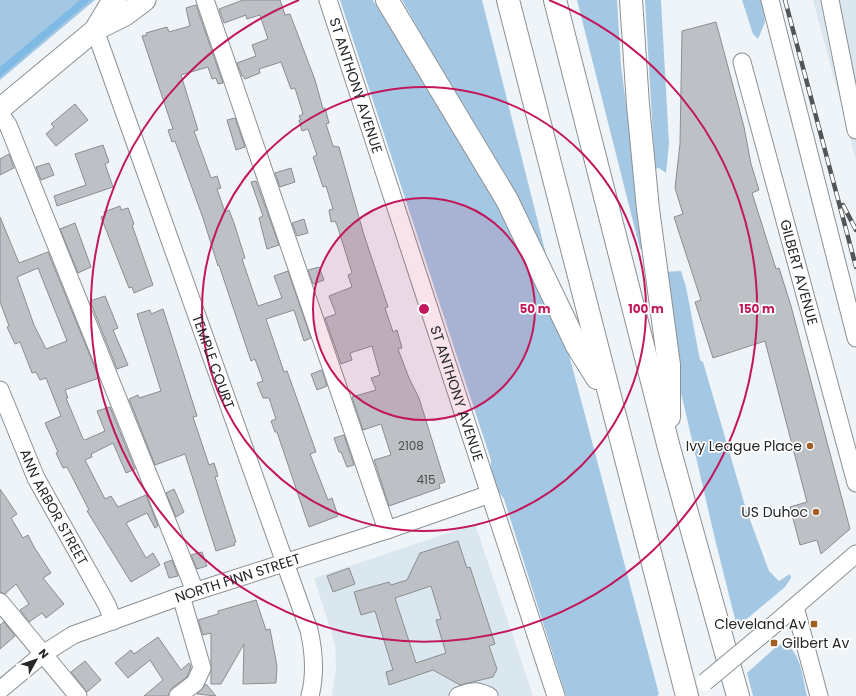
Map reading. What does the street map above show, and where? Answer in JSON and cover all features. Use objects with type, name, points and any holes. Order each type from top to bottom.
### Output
[{"type":"highway","points":[[387,0],[507,200],[577,346],[609,398]]},
{"type":"highway","points":[[508,0],[609,398],[687,696]]},
{"type":"highway","points":[[555,0],[669,448],[738,696]]},
{"type":"highway","points":[[631,0],[638,105],[648,209],[669,365],[669,448]]},
{"type":"main road","points":[[95,30],[110,5],[116,0]]},
{"type":"main road","points":[[0,109],[95,30],[125,15],[145,0]]},
{"type":"street","points":[[205,0],[387,530]]},
{"type":"street","name":"ST ANTHONY AVENUE","points":[[328,0],[556,696]]},
{"type":"street","points":[[770,0],[856,338]]},
{"type":"street","points":[[830,0],[856,130]]},
{"type":"street","name":"TEMPLE COURT","points":[[95,30],[309,630],[313,651],[314,673],[310,696]]},
{"type":"street","name":"GILBERT AVENUE","points":[[742,62],[856,483]]},
{"type":"street","points":[[0,114],[8,125],[188,594],[202,668],[196,683],[178,696]]},
{"type":"street","name":"ANN ARBOR STREET","points":[[0,390],[36,478],[107,605],[113,621]]},
{"type":"street","name":"NORTH FINN STREET","points":[[0,690],[42,654],[73,635],[188,594],[387,530],[490,494]]},
{"type":"street","points":[[687,696],[795,607],[856,554]]},
{"type":"street","points":[[0,602],[78,696]]},
{"type":"street","points":[[795,607],[819,696]]},
{"type":"street","points":[[458,696],[472,691],[480,691],[489,696]]},
{"type":"shaded area","points":[[0,0],[95,0],[0,80]]},
{"type":"shaded area","points":[[80,0],[91,0],[0,77],[0,67]]},
{"type":"shaded area","points":[[340,0],[373,0],[503,205],[564,336],[659,694],[657,696],[566,696],[504,499],[494,480],[491,470],[491,460]]},
{"type":"shaded area","points":[[402,0],[482,0],[547,258]]},
{"type":"shaded area","points":[[577,0],[617,0],[621,66],[645,248],[640,249]]},
{"type":"shaded area","points":[[645,0],[661,0],[669,144],[666,173],[659,168],[655,169]]},
{"type":"shaded area","points":[[742,0],[762,0],[765,22],[758,39],[753,34]]},
{"type":"shaded area","points":[[813,0],[856,0],[856,160]]},
{"type":"shaded area","points":[[681,271],[686,287],[700,360],[703,362],[746,509],[769,571],[779,581],[790,574],[791,578],[785,587],[737,627],[675,367],[662,272]]},
{"type":"shaded area","points":[[475,524],[533,696],[332,696],[336,668],[335,644],[314,578]]},
{"type":"shaded area","points":[[784,643],[790,647],[798,659],[807,696],[753,696],[747,673],[777,646]]},
{"type":"building","points":[[243,0],[280,0],[285,15],[290,14],[315,80],[323,109],[325,108],[329,123],[326,124],[333,146],[339,147],[364,235],[388,307],[385,308],[393,332],[397,330],[402,348],[398,349],[409,378],[419,398],[445,482],[439,484],[440,488],[389,506],[374,460],[391,455],[381,424],[363,430],[352,397],[376,390],[371,378],[380,375],[372,346],[350,353],[352,360],[341,364],[325,318],[336,314],[329,296],[352,287],[348,275],[352,273],[337,225],[335,221],[331,222],[329,210],[333,209],[326,186],[323,187],[313,157],[317,155],[308,129],[302,131],[299,116],[303,114],[295,88],[291,89],[281,62],[259,69],[260,73],[245,79],[242,76],[237,63],[256,56],[252,45],[268,39],[260,15],[247,19],[246,15],[224,23],[219,9]]},
{"type":"building","points":[[196,5],[223,83],[218,84],[216,78],[212,79],[208,67],[181,75],[198,130],[194,131],[211,178],[217,176],[221,188],[217,189],[225,212],[229,210],[234,223],[245,258],[242,259],[258,306],[282,298],[274,276],[288,271],[311,338],[304,341],[294,310],[266,319],[284,372],[287,371],[316,452],[310,454],[328,500],[332,498],[338,516],[309,527],[277,432],[275,432],[271,421],[276,419],[269,398],[263,398],[257,383],[263,381],[255,359],[251,361],[203,218],[175,141],[172,142],[168,130],[173,129],[142,36],[147,35],[146,33],[167,27],[169,32],[190,26],[186,8]]},
{"type":"building","points":[[716,22],[744,127],[751,164],[759,190],[752,193],[776,269],[779,268],[791,306],[850,529],[821,554],[817,540],[800,545],[790,507],[807,502],[765,341],[713,358],[695,302],[701,300],[674,217],[683,214],[675,188],[680,144],[682,31]]},
{"type":"building","points":[[75,104],[88,120],[56,146],[46,134],[54,127],[51,124]]},
{"type":"building","points":[[235,118],[245,147],[236,150],[227,120]]},
{"type":"building","points":[[103,145],[109,162],[105,164],[113,187],[57,206],[54,196],[86,185],[75,154]]},
{"type":"building","points":[[9,154],[14,168],[0,175],[0,159]]},
{"type":"building","points":[[49,163],[54,175],[41,180],[36,167]]},
{"type":"building","points":[[291,168],[295,182],[280,187],[275,173]]},
{"type":"building","points":[[256,181],[279,245],[267,249],[259,218],[263,216],[251,182]]},
{"type":"building","points":[[120,206],[121,210],[128,208],[134,224],[132,225],[153,285],[134,293],[132,287],[129,288],[101,217],[105,216],[104,212]]},
{"type":"building","points":[[0,217],[19,263],[48,252],[99,378],[65,390],[68,398],[66,398],[83,439],[85,440],[105,431],[97,411],[110,407],[135,469],[126,473],[113,443],[91,454],[92,457],[85,460],[105,499],[111,496],[118,507],[146,495],[158,526],[155,528],[147,513],[126,523],[146,558],[153,553],[160,565],[131,582],[87,511],[89,510],[67,467],[63,468],[56,453],[58,452],[45,423],[61,416],[46,378],[40,380],[36,372],[32,373],[20,342],[15,344],[7,327],[9,326],[0,302]],"holes":[[[38,268],[67,341],[46,349],[34,325],[17,277]]]},
{"type":"building","points":[[304,219],[308,233],[297,236],[292,223]]},
{"type":"building","points":[[75,223],[91,267],[78,273],[60,229]]},
{"type":"building","points":[[319,267],[324,280],[313,284],[308,270]]},
{"type":"building","points":[[105,296],[118,328],[113,330],[128,365],[117,369],[90,301]]},
{"type":"building","points":[[163,309],[197,416],[193,417],[209,465],[214,463],[218,476],[215,477],[236,542],[234,543],[235,545],[216,551],[185,454],[155,465],[129,399],[138,395],[139,398],[161,391],[137,314],[150,310],[151,314]]},
{"type":"building","points":[[322,370],[327,386],[317,390],[311,374]]},
{"type":"building","points":[[344,435],[354,465],[347,467],[334,438]]},
{"type":"building","points":[[0,489],[17,514],[11,518],[23,538],[28,535],[51,573],[43,578],[64,604],[46,618],[42,613],[29,622],[20,610],[29,604],[16,584],[5,594],[0,592]]},
{"type":"building","points":[[174,489],[184,512],[176,517],[166,493]]},
{"type":"building","points":[[458,541],[467,568],[470,567],[495,644],[489,646],[497,669],[493,677],[460,685],[433,670],[389,685],[386,672],[393,670],[375,611],[361,615],[354,592],[389,582],[391,585],[407,580],[420,553]],"holes":[[[431,586],[441,619],[436,620],[446,653],[416,663],[395,598]]]},
{"type":"building","points":[[202,552],[207,566],[197,569],[191,555]]},
{"type":"building","points":[[172,560],[178,576],[169,578],[164,563]]},
{"type":"building","points":[[349,568],[355,584],[333,592],[327,576]]},
{"type":"building","points":[[256,600],[266,630],[270,629],[277,666],[276,683],[243,684],[244,644],[221,684],[211,684],[211,633],[203,635],[198,620],[218,614],[218,611]]},
{"type":"building","points":[[4,622],[15,636],[0,649],[0,625]]},
{"type":"building","points":[[158,637],[181,670],[189,663],[191,667],[187,677],[172,688],[168,696],[144,696],[163,680],[150,660],[128,678],[115,663],[131,650],[134,654]]},
{"type":"building","points":[[85,661],[101,680],[87,692],[71,672]]},
{"type":"building","points":[[206,684],[216,696],[197,694]]},
{"type":"railway","points":[[785,0],[856,267]]},
{"type":"railway","points":[[843,205],[856,230]]},
{"type":"place","name":"Ivy League Place","points":[[810,446]]},
{"type":"place","name":"US Duhoc","points":[[816,512]]},
{"type":"place","name":"Cleveland Av","points":[[814,624]]},
{"type":"place","name":"Gilbert Av","points":[[774,643]]}]
